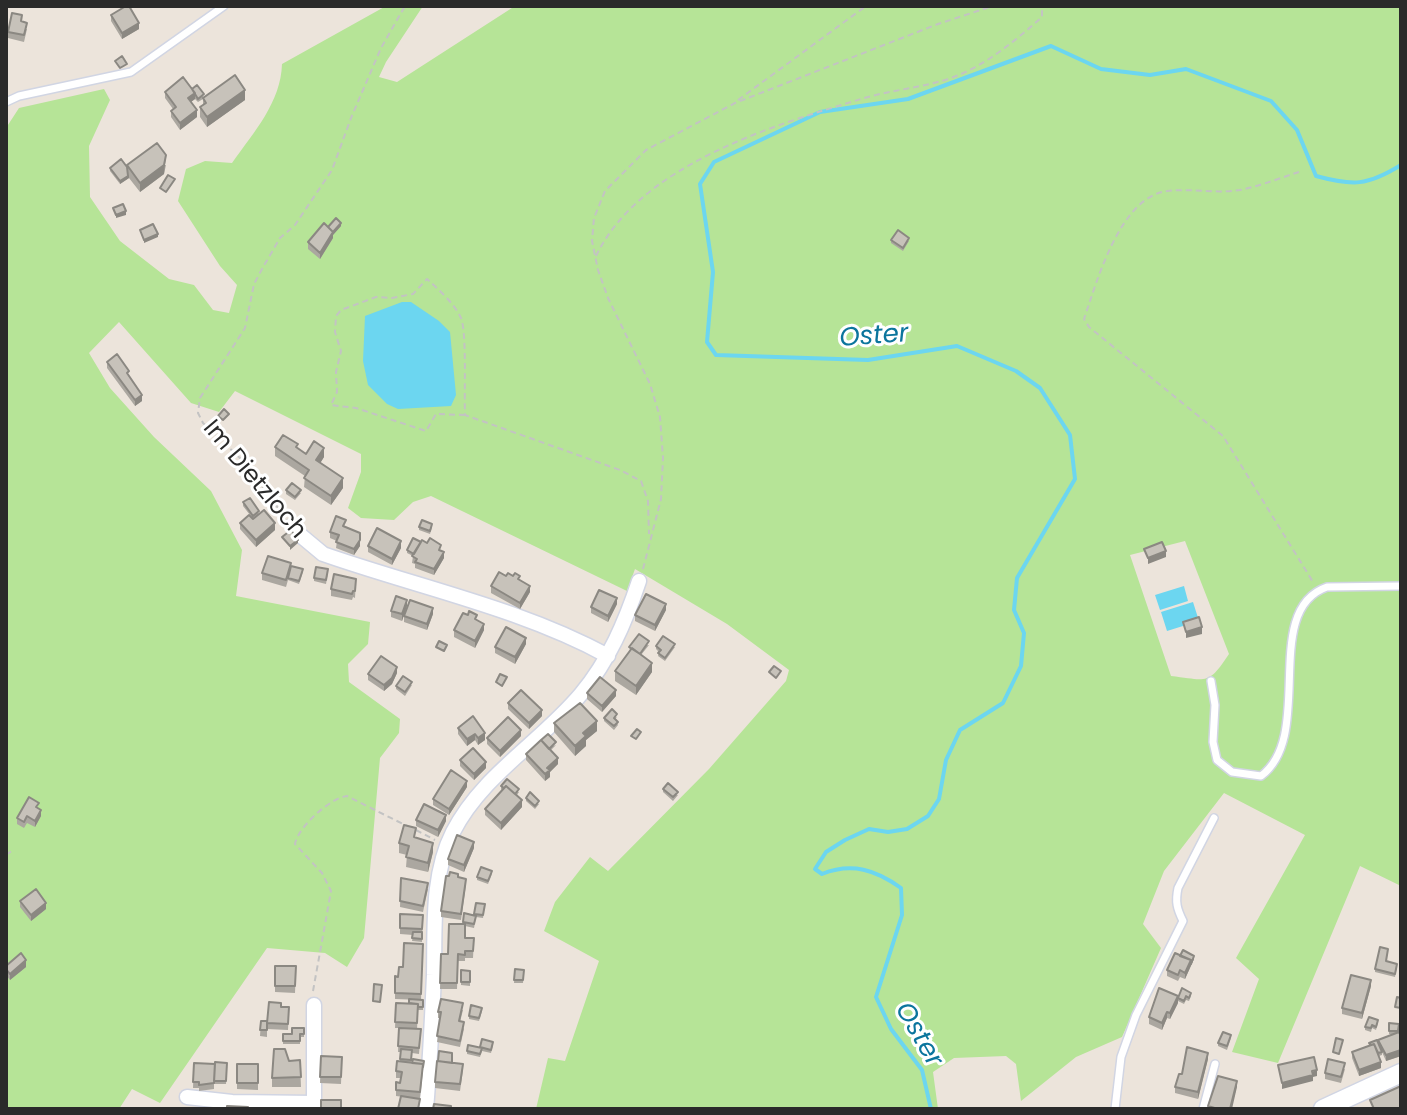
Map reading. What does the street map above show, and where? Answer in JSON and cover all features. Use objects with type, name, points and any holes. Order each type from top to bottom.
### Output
[{"type":"main road","points":[[1323,1109],[1401,1073]]},
{"type":"street","name":"Im Dietzloch","points":[[299,534],[323,554],[532,621],[608,656]]},
{"type":"street","points":[[426,1109],[435,909],[447,846],[469,806],[488,783],[580,695],[608,656],[626,620],[639,581]]},
{"type":"street","points":[[187,1097],[314,1106],[314,1005]]},
{"type":"lane","points":[[6,102],[50,88],[131,72],[224,6]]},
{"type":"lane","points":[[1211,681],[1215,705],[1213,742],[1217,760],[1232,772],[1261,776],[1272,768],[1284,741],[1296,619],[1306,600],[1327,587],[1401,586]]},
{"type":"lane","points":[[1115,1109],[1121,1057],[1136,1015],[1181,930],[1183,921],[1176,899],[1178,888],[1214,818]]},
{"type":"lane","points":[[1203,1109],[1215,1064]]},
{"type":"path","name":"Im Dietzloch","points":[[299,534],[242,460],[203,423],[198,413],[200,398],[245,328],[254,284],[262,269],[280,238],[295,225],[332,170],[381,48],[405,6]]},
{"type":"path","points":[[735,103],[866,6]]},
{"type":"path","points":[[639,581],[661,499],[663,458],[660,417],[650,384],[608,298],[592,241],[594,218],[605,191],[646,150],[735,103],[938,24],[993,6]]},
{"type":"path","points":[[596,256],[605,238],[624,214],[672,176],[763,132],[863,98],[952,78],[1010,45],[1042,17],[1042,6]]},
{"type":"path","points":[[1299,172],[1240,190],[1163,191],[1151,196],[1134,209],[1117,236],[1084,319],[1089,327],[1132,364],[1223,436],[1319,590]]},
{"type":"path","points":[[465,415],[464,332],[461,319],[443,294],[427,279],[413,294],[376,297],[341,310],[336,316],[335,332],[341,351],[336,372],[337,392],[331,405],[356,408],[426,431],[436,414],[465,415],[620,470],[641,481],[648,501],[651,536]]},
{"type":"path","points":[[314,1005],[313,989],[331,891],[322,873],[295,844],[300,829],[338,797],[347,796],[447,846]]},
{"type":"path","points":[[6,855],[13,850]]},
{"type":"green space","points":[[386,6],[423,6],[379,77],[397,82],[515,6],[1401,6],[1401,886],[1360,866],[1278,1063],[1232,1052],[1259,979],[1236,958],[1305,835],[1224,793],[1164,871],[1143,924],[1161,948],[1122,1037],[1076,1057],[1021,1101],[1016,1064],[1006,1056],[954,1058],[933,1072],[938,1109],[536,1109],[548,1058],[565,1061],[599,961],[544,931],[555,902],[590,857],[608,871],[709,769],[786,681],[789,670],[727,624],[635,569],[627,591],[431,496],[413,502],[394,520],[361,518],[348,508],[361,472],[361,454],[235,391],[219,412],[191,403],[119,322],[89,353],[110,388],[154,437],[211,491],[242,550],[236,596],[370,622],[368,644],[348,664],[349,682],[400,719],[399,733],[380,758],[364,938],[347,967],[325,953],[267,948],[160,1103],[132,1089],[119,1109],[6,1109],[6,128],[19,108],[104,89],[110,100],[89,146],[90,197],[120,241],[169,279],[194,285],[213,310],[229,313],[237,285],[220,266],[178,201],[186,169],[205,161],[232,163],[272,104],[282,64]],"holes":[[[1185,541],[1229,654],[1216,672],[1206,678],[1171,676],[1130,555]]]},
{"type":"water","points":[[402,302],[411,302],[450,332],[456,395],[451,406],[398,409],[387,404],[368,385],[363,361],[365,316]]},
{"type":"water","points":[[1184,586],[1188,601],[1160,610],[1155,595]]},
{"type":"water","points":[[1193,602],[1199,621],[1167,631],[1161,612]]},
{"type":"building","points":[[126,6],[139,23],[122,33],[111,15]]},
{"type":"building","points":[[12,13],[22,15],[21,21],[27,23],[24,35],[8,32]]},
{"type":"building","points":[[122,56],[127,64],[120,68],[115,61]]},
{"type":"building","points":[[235,75],[245,90],[207,117],[200,107],[206,103],[203,98]]},
{"type":"building","points":[[183,77],[195,93],[188,98],[197,110],[180,123],[171,111],[176,107],[165,92]]},
{"type":"building","points":[[197,85],[204,94],[198,99],[192,89]]},
{"type":"building","points":[[157,143],[166,155],[164,165],[140,183],[127,165]]},
{"type":"building","points":[[121,159],[127,167],[128,176],[120,181],[110,168]]},
{"type":"building","points":[[168,175],[175,179],[166,192],[160,188]]},
{"type":"building","points":[[123,204],[126,211],[116,215],[113,208]]},
{"type":"building","points":[[336,218],[341,223],[333,232],[328,227]]},
{"type":"building","points":[[324,223],[333,232],[320,253],[308,242]]},
{"type":"building","points":[[153,224],[158,234],[144,240],[140,230]]},
{"type":"building","points":[[898,230],[909,238],[903,248],[891,240]]},
{"type":"building","points":[[117,354],[142,395],[135,400],[107,362]]},
{"type":"building","points":[[224,409],[229,414],[223,420],[218,416]]},
{"type":"building","points":[[283,435],[298,444],[296,447],[306,454],[314,441],[324,448],[316,460],[343,478],[331,496],[304,478],[309,470],[275,447]]},
{"type":"building","points":[[292,483],[301,490],[295,497],[286,490]]},
{"type":"building","points":[[250,498],[259,511],[253,516],[243,502]]},
{"type":"building","points":[[264,510],[275,523],[256,540],[240,523],[249,515],[253,519]]},
{"type":"building","points":[[336,516],[346,520],[343,526],[360,533],[360,540],[354,549],[336,542],[339,535],[330,532]]},
{"type":"building","points":[[422,520],[432,524],[430,531],[419,527]]},
{"type":"building","points":[[377,528],[401,541],[392,559],[368,546]]},
{"type":"building","points":[[291,530],[298,540],[290,546],[282,537]]},
{"type":"building","points":[[413,538],[421,542],[414,554],[407,550]]},
{"type":"building","points":[[430,538],[441,545],[439,550],[444,552],[434,569],[415,562],[417,559],[412,556],[422,540],[427,543]]},
{"type":"building","points":[[1162,542],[1166,551],[1148,558],[1144,549]]},
{"type":"building","points":[[268,556],[291,563],[286,580],[262,573]]},
{"type":"building","points":[[291,566],[303,569],[299,581],[288,578]]},
{"type":"building","points":[[316,567],[328,569],[326,580],[314,578]]},
{"type":"building","points":[[499,572],[506,576],[515,573],[520,576],[518,579],[530,586],[520,603],[491,586]]},
{"type":"building","points":[[334,574],[356,579],[355,591],[352,594],[331,589]]},
{"type":"building","points":[[599,590],[617,598],[608,616],[591,607]]},
{"type":"building","points":[[646,594],[666,604],[655,625],[635,615]]},
{"type":"building","points":[[396,596],[407,600],[402,614],[391,611]]},
{"type":"building","points":[[410,600],[433,608],[427,624],[404,616]]},
{"type":"building","points":[[469,611],[484,624],[475,641],[454,630],[463,613],[468,615]]},
{"type":"building","points":[[1199,617],[1202,627],[1186,632],[1183,622]]},
{"type":"building","points":[[506,627],[526,638],[515,657],[495,647]]},
{"type":"building","points":[[639,634],[649,641],[640,654],[629,647]]},
{"type":"building","points":[[663,636],[675,644],[665,658],[658,653],[661,650],[656,646]]},
{"type":"building","points":[[439,641],[447,645],[444,651],[436,647]]},
{"type":"building","points":[[632,648],[652,663],[636,686],[615,671]]},
{"type":"building","points":[[381,656],[397,667],[384,685],[368,674]]},
{"type":"building","points":[[774,666],[781,671],[776,678],[769,672]]},
{"type":"building","points":[[500,674],[507,677],[502,686],[496,682]]},
{"type":"building","points":[[403,676],[412,682],[405,692],[396,686]]},
{"type":"building","points":[[600,677],[616,690],[602,706],[587,693]]},
{"type":"building","points":[[521,690],[542,710],[529,723],[508,703]]},
{"type":"building","points":[[580,703],[597,721],[583,733],[586,736],[575,746],[554,723]]},
{"type":"building","points":[[612,709],[617,714],[614,718],[618,722],[614,726],[604,718]]},
{"type":"building","points":[[473,716],[485,733],[478,738],[475,734],[467,739],[458,728]]},
{"type":"building","points":[[508,717],[521,730],[500,751],[487,738]]},
{"type":"building","points":[[637,729],[641,732],[636,739],[631,736]]},
{"type":"building","points":[[548,734],[556,742],[549,749],[541,740]]},
{"type":"building","points":[[541,740],[558,758],[545,774],[526,754]]},
{"type":"building","points":[[473,748],[486,762],[474,774],[460,760]]},
{"type":"building","points":[[451,770],[467,781],[449,809],[433,799]]},
{"type":"building","points":[[507,779],[519,789],[515,794],[506,786],[501,786]]},
{"type":"building","points":[[668,783],[678,792],[673,797],[663,789]]},
{"type":"building","points":[[506,786],[522,800],[501,823],[485,809]]},
{"type":"building","points":[[530,792],[539,801],[535,806],[526,798]]},
{"type":"building","points":[[29,797],[39,803],[36,807],[41,810],[35,821],[27,816],[24,822],[17,818]]},
{"type":"building","points":[[424,804],[446,815],[438,830],[416,820]]},
{"type":"building","points":[[404,825],[416,828],[414,837],[433,843],[428,863],[406,857],[409,846],[399,843]]},
{"type":"building","points":[[457,835],[474,842],[464,865],[448,859]]},
{"type":"building","points":[[481,867],[492,871],[488,881],[477,877]]},
{"type":"building","points":[[450,872],[466,879],[461,914],[441,911],[446,876]]},
{"type":"building","points":[[401,878],[428,883],[423,906],[400,901]]},
{"type":"building","points":[[36,889],[46,903],[31,915],[20,901]]},
{"type":"building","points":[[476,903],[485,904],[483,915],[474,914]]},
{"type":"building","points":[[464,913],[476,916],[474,924],[463,922]]},
{"type":"building","points":[[400,914],[423,915],[422,929],[400,928]]},
{"type":"building","points":[[449,924],[465,924],[465,938],[474,938],[473,951],[458,954],[457,983],[440,983],[441,954],[448,954]]},
{"type":"building","points":[[413,932],[422,932],[422,939],[412,938]]},
{"type":"building","points":[[404,943],[423,944],[421,994],[395,993],[395,976],[398,977],[399,967],[403,967]]},
{"type":"building","points":[[1380,947],[1388,949],[1386,961],[1397,964],[1395,974],[1375,969]]},
{"type":"building","points":[[1183,950],[1194,956],[1191,964],[1191,960],[1180,956]]},
{"type":"building","points":[[21,953],[26,960],[10,974],[6,966]]},
{"type":"building","points":[[1175,953],[1191,960],[1185,973],[1180,970],[1178,975],[1167,970]]},
{"type":"building","points":[[275,966],[296,966],[295,986],[275,986]]},
{"type":"building","points":[[515,969],[524,970],[523,980],[514,980]]},
{"type":"building","points":[[461,970],[470,971],[470,982],[461,982]]},
{"type":"building","points":[[1351,975],[1371,980],[1362,1013],[1342,1008]]},
{"type":"building","points":[[374,984],[382,985],[380,1002],[373,1001]]},
{"type":"building","points":[[1159,988],[1178,996],[1162,1023],[1149,1017]]},
{"type":"building","points":[[1182,988],[1191,993],[1184,1001],[1178,998]]},
{"type":"building","points":[[1397,997],[1401,998],[1401,1008],[1395,1007]]},
{"type":"building","points":[[409,999],[423,1000],[423,1007],[409,1003]]},
{"type":"building","points":[[441,999],[463,1003],[459,1021],[464,1022],[460,1041],[437,1036]]},
{"type":"building","points":[[269,1002],[289,1007],[288,1024],[267,1023]]},
{"type":"building","points":[[396,1003],[418,1004],[417,1023],[395,1022]]},
{"type":"building","points":[[471,1005],[482,1008],[479,1018],[469,1016]]},
{"type":"building","points":[[1369,1017],[1378,1020],[1376,1027],[1365,1027]]},
{"type":"building","points":[[261,1021],[267,1021],[267,1030],[260,1030]]},
{"type":"building","points":[[1389,1023],[1399,1024],[1398,1031],[1389,1031]]},
{"type":"building","points":[[292,1028],[304,1028],[300,1041],[283,1041],[283,1034],[292,1034]]},
{"type":"building","points":[[399,1028],[421,1029],[419,1048],[398,1046]]},
{"type":"building","points":[[1223,1032],[1231,1035],[1227,1046],[1218,1043]]},
{"type":"building","points":[[1399,1032],[1401,1050],[1386,1055],[1378,1040]]},
{"type":"building","points":[[1336,1038],[1343,1040],[1339,1054],[1333,1052]]},
{"type":"building","points":[[482,1039],[493,1042],[491,1050],[480,1047]]},
{"type":"building","points":[[1377,1040],[1382,1052],[1378,1053],[1374,1044],[1369,1043]]},
{"type":"building","points":[[1374,1044],[1381,1062],[1359,1070],[1352,1052]]},
{"type":"building","points":[[468,1045],[482,1048],[480,1054],[467,1051]]},
{"type":"building","points":[[1187,1047],[1208,1053],[1198,1092],[1175,1087],[1179,1074],[1182,1074]]},
{"type":"building","points":[[274,1049],[285,1049],[289,1061],[300,1060],[301,1077],[272,1078]]},
{"type":"building","points":[[401,1049],[412,1050],[411,1060],[400,1059]]},
{"type":"building","points":[[439,1051],[452,1053],[452,1063],[438,1061]]},
{"type":"building","points":[[321,1056],[342,1057],[341,1077],[320,1077]]},
{"type":"building","points":[[1314,1057],[1317,1070],[1312,1071],[1313,1075],[1282,1083],[1278,1065]]},
{"type":"building","points":[[413,1059],[424,1061],[423,1067],[423,1064],[412,1063]]},
{"type":"building","points":[[1328,1059],[1345,1063],[1341,1077],[1325,1073]]},
{"type":"building","points":[[397,1061],[423,1064],[420,1092],[396,1090],[396,1082],[400,1083],[402,1072],[396,1071]]},
{"type":"building","points":[[437,1061],[463,1064],[460,1084],[435,1082]]},
{"type":"building","points":[[215,1062],[227,1063],[226,1081],[214,1081]]},
{"type":"building","points":[[194,1063],[215,1064],[214,1083],[199,1085],[199,1082],[193,1082]]},
{"type":"building","points":[[237,1064],[258,1064],[258,1083],[237,1083]]},
{"type":"building","points":[[1218,1076],[1237,1081],[1230,1109],[1208,1106]]},
{"type":"building","points":[[1401,1086],[1401,1109],[1374,1109],[1370,1100]]},
{"type":"building","points":[[401,1096],[420,1099],[418,1109],[398,1109]]},
{"type":"building","points":[[321,1100],[341,1100],[341,1109],[321,1109]]},
{"type":"building","points":[[434,1104],[451,1106],[451,1109],[433,1109]]},
{"type":"building","points":[[227,1106],[248,1107],[248,1109],[227,1109]]},
{"type":"waterway","name":"Oster","points":[[931,1109],[922,1070],[891,1029],[876,997],[902,915],[901,888],[873,872],[854,868],[822,874],[815,869],[826,852],[845,840],[869,829],[888,832],[907,829],[928,816],[939,799],[946,760],[960,730],[1003,703],[1021,666],[1024,633],[1014,610],[1017,578],[1075,479],[1070,435],[1040,388],[1016,371],[957,346],[868,360],[716,355],[707,342],[713,272],[700,184],[714,162],[820,112],[908,99],[1051,46],[1101,69],[1150,75],[1186,69],[1271,101],[1297,130],[1316,176],[1360,182],[1379,177],[1401,165]]}]
